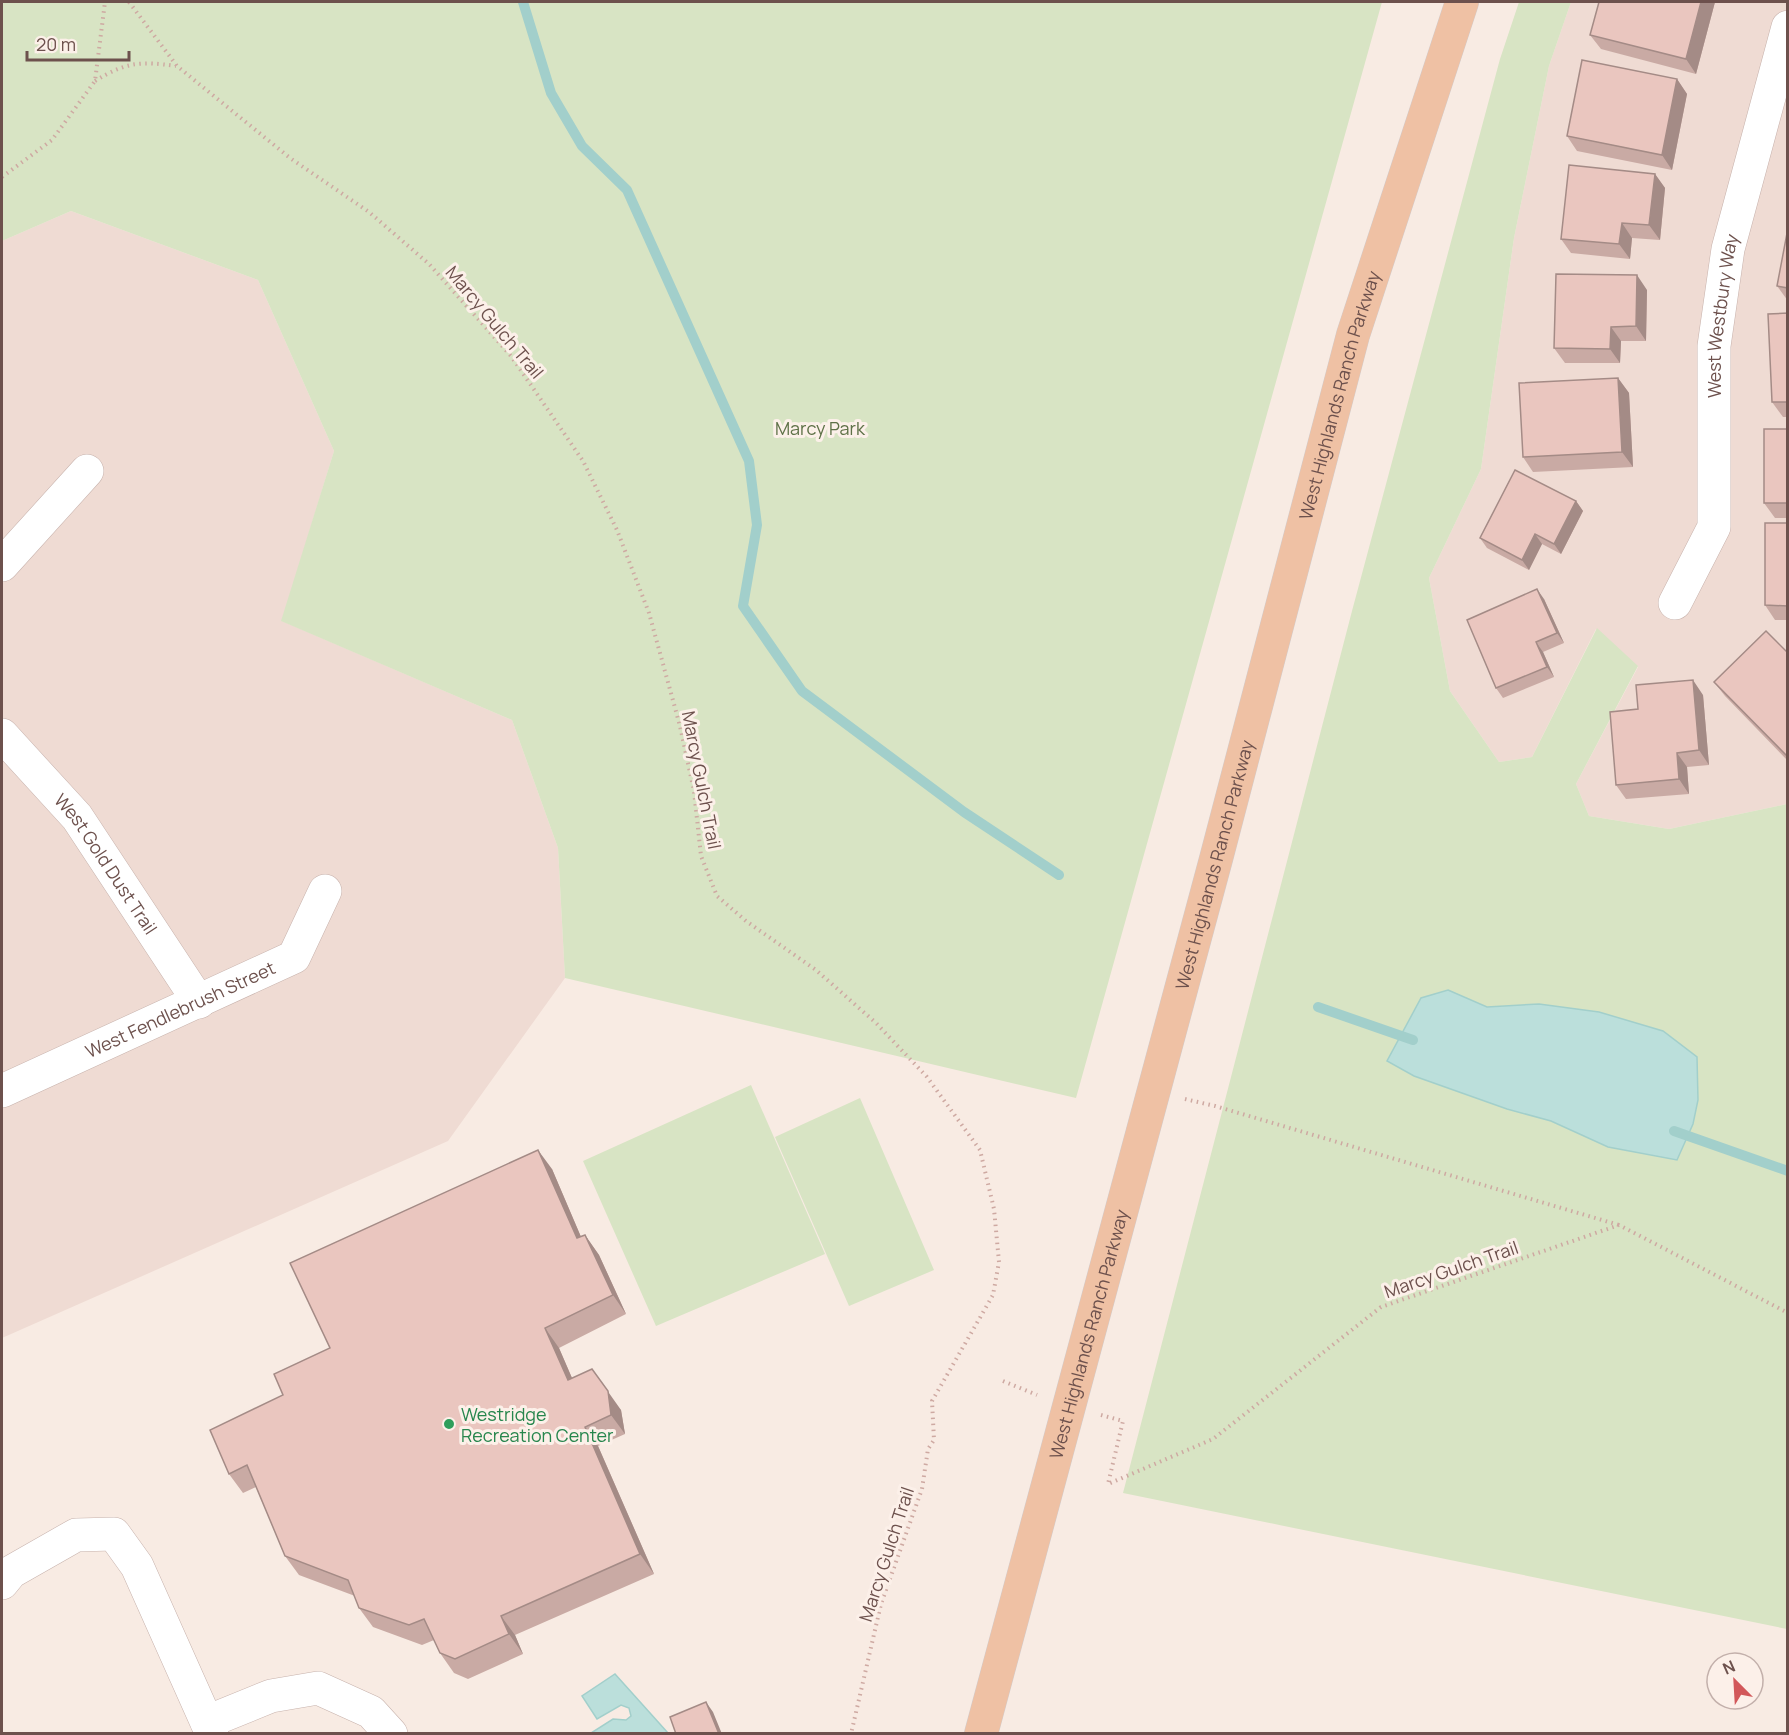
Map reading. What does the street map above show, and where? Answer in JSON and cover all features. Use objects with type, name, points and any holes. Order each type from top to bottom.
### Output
[{"type":"main road","name":"West Highlands Ranch Parkway","points":[[981,1734],[1353,335],[1462,2]]},
{"type":"street","name":"West Westbury Way","points":[[1675,603],[1714,527],[1714,346],[1728,249],[1788,27]]},
{"type":"street","points":[[2,565],[87,471]]},
{"type":"street","name":"West Gold Dust Trail","points":[[2,735],[78,817],[199,1002]]},
{"type":"street","name":"West Fendlebrush Street","points":[[2,1091],[294,957],[325,891]]},
{"type":"street","points":[[2,1583],[11,1572],[76,1535],[114,1534],[137,1566],[209,1728],[271,1696],[318,1688],[371,1712],[391,1734]]},
{"type":"path","points":[[94,81],[105,2]]},
{"type":"path","name":"Marcy Gulch Trail","points":[[129,2],[177,66],[290,158],[369,212],[429,264],[511,356],[583,461],[617,530],[649,613],[680,726],[694,791],[701,856],[717,896],[746,921],[816,970],[876,1023],[927,1077],[980,1150],[994,1209],[999,1262],[993,1295],[932,1401],[934,1440],[928,1449],[922,1489],[881,1604],[852,1734]]},
{"type":"path","points":[[2,177],[52,140],[94,81],[118,67],[145,61],[177,66]]},
{"type":"path","points":[[1153,1092],[1215,1106],[1619,1225],[1788,1312]]},
{"type":"path","name":"Marcy Gulch Trail","points":[[1124,1479],[1213,1439],[1380,1307],[1619,1225]]},
{"type":"shaded area","points":[[1571,2],[1787,2],[1787,804],[1669,829],[1589,816],[1576,784],[1638,667],[1596,629],[1532,757],[1499,762],[1450,691],[1429,578],[1481,469],[1514,238],[1549,66]]},
{"type":"shaded area","points":[[71,211],[258,280],[334,451],[282,621],[512,720],[558,848],[565,978],[448,1141],[2,1338],[2,241]]},
{"type":"green space","name":"Marcy Park","points":[[2,2],[1382,2],[1076,1098],[565,978],[558,848],[512,720],[281,621],[334,451],[258,280],[71,211],[2,241]]},
{"type":"green space","points":[[1519,2],[1571,2],[1549,66],[1514,238],[1481,469],[1429,578],[1450,691],[1499,762],[1532,757],[1597,628],[1638,666],[1576,784],[1589,816],[1669,829],[1787,804],[1787,1629],[1123,1493],[1352,611],[1500,59]]},
{"type":"green space","points":[[751,1085],[825,1254],[656,1326],[583,1161]]},
{"type":"green space","points":[[860,1098],[934,1270],[849,1306],[775,1137]]},
{"type":"water","points":[[1448,990],[1487,1007],[1539,1004],[1599,1012],[1663,1031],[1697,1057],[1698,1100],[1693,1124],[1677,1160],[1608,1147],[1551,1121],[1507,1109],[1414,1076],[1387,1061],[1421,998]]},
{"type":"water","points":[[615,1674],[668,1733],[591,1733],[613,1719],[626,1720],[631,1716],[629,1708],[621,1705],[597,1719],[582,1696]]},
{"type":"building","points":[[1599,2],[1701,2],[1686,59],[1590,35]]},
{"type":"building","points":[[1582,60],[1677,79],[1662,155],[1567,136]]},
{"type":"building","points":[[1569,165],[1655,174],[1649,225],[1622,223],[1619,244],[1561,239]]},
{"type":"building","points":[[1788,228],[1788,288],[1777,286]]},
{"type":"building","points":[[1556,274],[1637,275],[1636,326],[1611,327],[1610,349],[1554,348]]},
{"type":"building","points":[[1788,313],[1788,402],[1772,402],[1768,314]]},
{"type":"building","points":[[1618,378],[1622,452],[1523,457],[1519,383]]},
{"type":"building","points":[[1764,429],[1788,429],[1788,503],[1764,503]]},
{"type":"building","points":[[1515,470],[1576,501],[1554,544],[1535,534],[1522,560],[1480,538]]},
{"type":"building","points":[[1765,523],[1788,523],[1788,606],[1765,605]]},
{"type":"building","points":[[1537,589],[1557,633],[1536,642],[1547,667],[1496,688],[1467,620]]},
{"type":"building","points":[[1766,631],[1788,653],[1787,756],[1714,682]]},
{"type":"building","points":[[1693,680],[1699,750],[1677,753],[1679,779],[1616,785],[1610,712],[1638,709],[1636,685]]},
{"type":"building","name":"Westridge Recreation Center","points":[[538,1150],[577,1238],[585,1235],[613,1295],[545,1328],[568,1380],[592,1369],[608,1391],[611,1415],[585,1427],[640,1554],[501,1616],[509,1634],[455,1659],[440,1653],[424,1619],[409,1625],[359,1608],[348,1580],[285,1556],[247,1465],[229,1474],[210,1430],[283,1395],[274,1374],[330,1348],[290,1263]]},
{"type":"building","points":[[706,1702],[719,1734],[676,1734],[670,1717]]},
{"type":"waterway","points":[[523,2],[551,93],[582,146],[627,190],[749,461],[757,525],[743,606],[802,691],[964,812],[1059,875]]},
{"type":"waterway","points":[[1318,1007],[1413,1040]]},
{"type":"waterway","points":[[1674,1131],[1788,1171]]},
{"type":"place","name":"Westridge Recreation Center","points":[[449,1424]]}]
